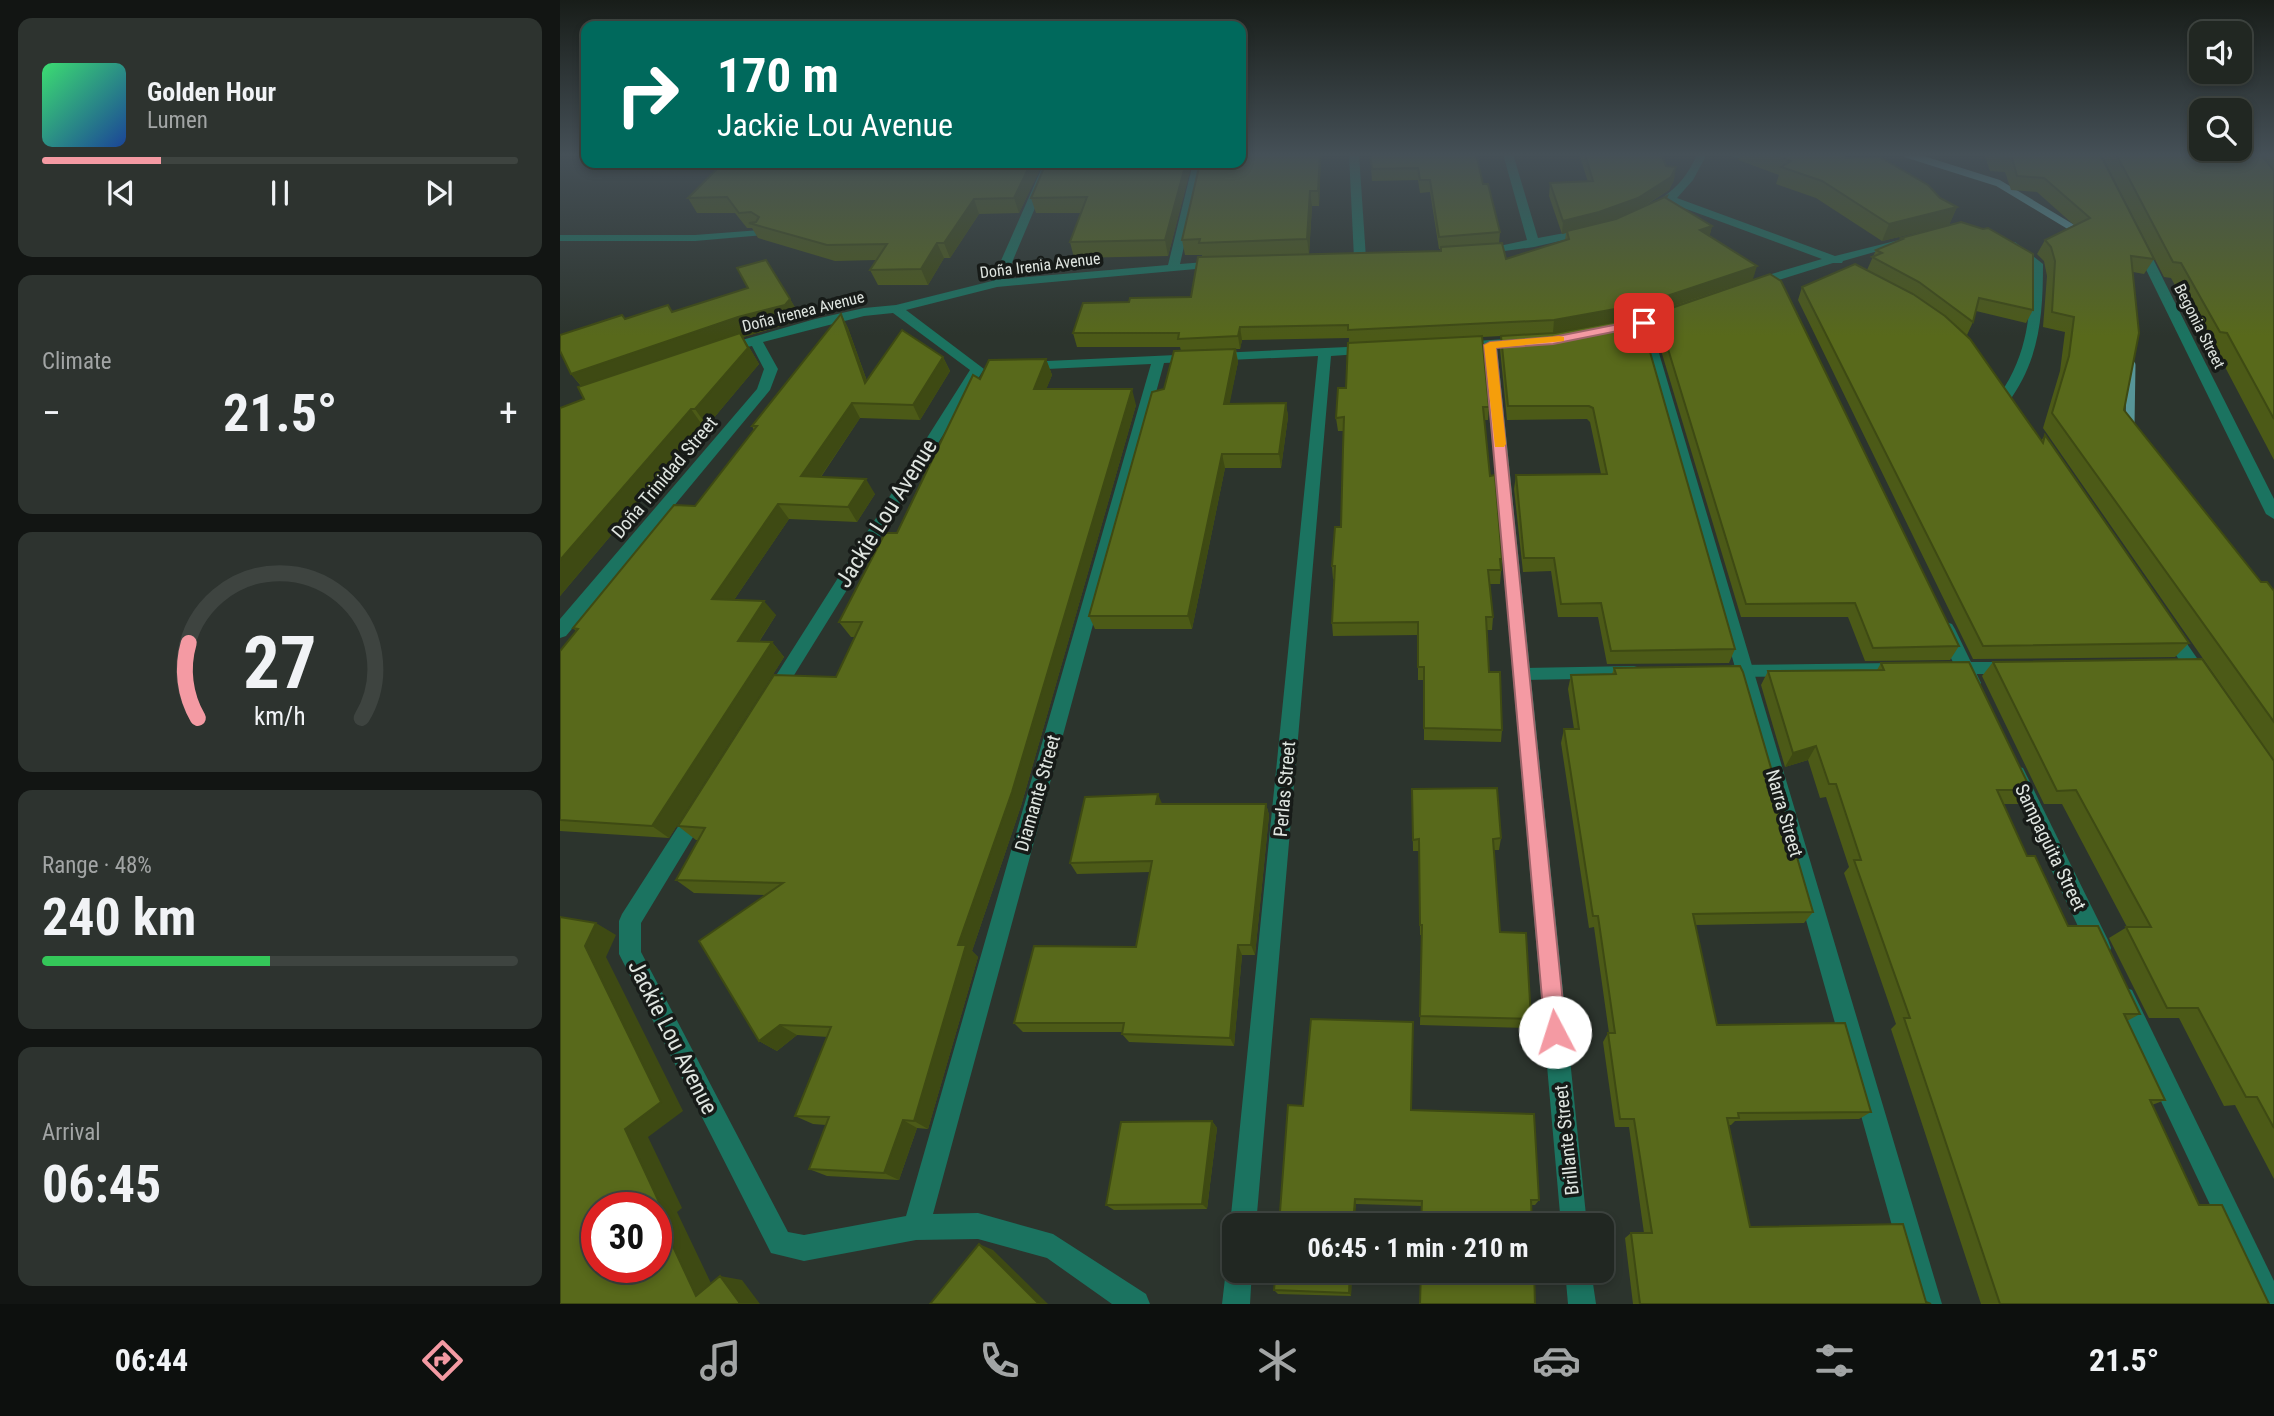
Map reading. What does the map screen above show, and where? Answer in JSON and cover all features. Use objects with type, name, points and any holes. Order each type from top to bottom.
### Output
[{"type":"street","points":[[998,283],[1027,215]]},
{"type":"street","points":[[1174,267],[1186,215]]},
{"type":"street","points":[[1358,215],[1360,257]]},
{"type":"street","points":[[1526,215],[1534,244]]},
{"type":"street","points":[[1716,215],[1834,259],[1857,271]]},
{"type":"street","points":[[1470,254],[1534,244],[1600,229]]},
{"type":"street","name":"Begonia Street","points":[[2135,236],[2274,514]]},
{"type":"street","points":[[1995,377],[2011,399],[2029,356],[2037,306],[2037,264],[2020,247],[1999,238]]},
{"type":"street","points":[[1740,289],[1780,282],[1834,259],[1915,239]]},
{"type":"street","points":[[1347,258],[1374,257]]},
{"type":"street","name":"Doña Irenia Avenue","points":[[896,309],[998,283],[1227,264]]},
{"type":"street","points":[[1605,331],[1644,323],[1692,306]]},
{"type":"street","name":"Doña Irenea Avenue","points":[[717,352],[852,314],[896,309]]},
{"type":"street","name":"Jackie Lou Avenue","points":[[763,709],[984,369],[896,309]]},
{"type":"street","name":"Narra Street","points":[[1644,323],[1928,1304]]},
{"type":"street","name":"Doña Trinidad Street","points":[[560,632],[763,390],[771,369],[755,340]]},
{"type":"street","points":[[1449,347],[1540,341]]},
{"type":"street","name":"Brillante Street","points":[[1490,345],[1573,1213]]},
{"type":"street","points":[[1016,367],[1380,350]]},
{"type":"street","name":"Perlas Street","points":[[1244,1213],[1325,352]]},
{"type":"street","name":"Diamante Street","points":[[916,1227],[1160,359]]},
{"type":"street","points":[[1936,607],[1983,706]]},
{"type":"street","points":[[2161,620],[2214,696]]},
{"type":"street","name":"Sampaguita Street","points":[[2007,756],[2271,1304]]},
{"type":"street","name":"Jackie Lou Avenue","points":[[704,803],[630,921],[629,954],[780,1244],[804,1248],[916,1227],[978,1226],[1053,1247],[1136,1304]]},
{"type":"street","points":[[1236,1304],[1238,1283]]},
{"type":"street","points":[[1580,1283],[1582,1304]]},
{"type":"lane","points":[[560,238],[695,238],[760,233]]},
{"type":"lane","points":[[2166,666],[2192,665]]},
{"type":"lane","points":[[1938,669],[2019,668]]},
{"type":"lane","points":[[1716,671],[1910,669]]},
{"type":"lane","points":[[1521,674],[1646,672]]},
{"type":"building","points":[[756,215],[963,215],[944,243],[937,243],[921,269],[870,270],[887,244],[827,245],[749,223],[756,222],[759,217]]},
{"type":"building","points":[[1080,215],[1172,215],[1165,240],[1070,242]]},
{"type":"building","points":[[1188,215],[1309,215],[1307,239],[1199,243],[1200,239],[1182,240]]},
{"type":"building","points":[[1436,215],[1496,215],[1500,232],[1439,237]]},
{"type":"building","points":[[1561,215],[1588,215],[1563,221]]},
{"type":"building","points":[[1625,215],[1694,215],[1712,226],[1700,230],[1757,266],[1643,304],[1554,320],[1348,330],[1348,325],[1240,327],[1238,336],[1178,339],[1179,333],[1073,333],[1083,303],[1129,302],[1130,298],[1191,297],[1198,257],[1441,251],[1441,247],[1502,243],[1506,259],[1569,239],[1567,231]]},
{"type":"building","points":[[1875,215],[1926,215],[1889,224]]},
{"type":"building","points":[[2086,215],[2131,215],[2154,259],[2131,256],[2139,333],[2124,410],[2261,582],[2267,582],[2274,591],[2274,722],[2052,413],[2069,356],[2074,317],[2052,312],[2055,261],[2051,247],[2045,240],[2090,218]]},
{"type":"building","points":[[2148,215],[2274,215],[2274,419],[2227,333],[2220,332],[2181,263],[2173,262]]},
{"type":"building","points":[[1961,222],[1988,228],[2033,254],[2033,310],[1979,298],[1973,322],[1919,282],[1872,257],[1882,253],[1876,250],[1903,239],[1901,238]]},
{"type":"building","points":[[766,260],[790,299],[785,305],[738,317],[571,374],[560,351],[560,335],[622,315],[625,319],[668,305],[672,312],[748,288],[737,268]]},
{"type":"building","points":[[1855,264],[1913,294],[1945,316],[1970,339],[2043,443],[2045,435],[2189,643],[1983,646],[1802,287]]},
{"type":"building","points":[[1770,274],[1781,281],[1959,646],[1873,648],[1855,603],[1746,604],[1657,313]]},
{"type":"building","points":[[841,314],[865,383],[902,330],[943,357],[913,405],[852,403],[801,476],[866,479],[848,507],[778,504],[712,599],[764,601],[738,641],[772,642],[652,826],[560,820],[560,651],[578,629],[573,628],[674,505],[695,506],[757,426],[752,426]]},
{"type":"building","points":[[1640,317],[1735,649],[1611,651],[1601,603],[1561,604],[1554,558],[1524,558],[1516,475],[1607,474],[1593,408],[1508,406],[1501,336],[1555,333]]},
{"type":"building","points":[[740,333],[748,348],[695,409],[691,409],[560,560],[560,408],[584,399],[578,387]]},
{"type":"building","points":[[1482,336],[1489,407],[1483,407],[1490,476],[1495,475],[1502,559],[1501,570],[1488,570],[1493,617],[1486,617],[1489,672],[1500,672],[1502,730],[1424,728],[1424,667],[1418,667],[1418,622],[1332,623],[1335,527],[1341,527],[1344,417],[1336,418],[1338,388],[1346,388],[1348,343]]},
{"type":"building","points":[[1235,349],[1224,404],[1286,403],[1279,454],[1222,454],[1188,616],[1089,616],[1152,392],[1164,389],[1174,351]]},
{"type":"building","points":[[1046,359],[1034,389],[1132,389],[1012,792],[958,945],[966,945],[914,1121],[903,1120],[884,1173],[809,1169],[829,1117],[795,1116],[831,1027],[780,1025],[759,1041],[699,941],[783,883],[676,880],[705,828],[678,826],[774,675],[836,677],[862,622],[839,622],[885,533],[897,533],[973,375],[980,379],[989,360]]},
{"type":"building","points":[[2202,659],[2274,761],[2274,1128],[2257,1097],[2246,1097],[2198,1008],[2167,1008],[2126,927],[2151,927],[2076,790],[2057,791],[1993,662]]},
{"type":"building","points":[[1969,662],[2031,790],[1997,790],[2027,856],[2035,856],[2068,926],[2098,926],[2140,1014],[2124,1014],[2165,1100],[2150,1100],[2199,1205],[2222,1205],[2269,1304],[2000,1304],[1904,1018],[1910,1018],[1854,860],[1861,860],[1836,784],[1829,784],[1816,746],[1793,753],[1768,671],[1884,670],[1881,663]]},
{"type":"building","points":[[1740,666],[1813,912],[1693,914],[1717,1025],[1845,1023],[1871,1112],[1738,1113],[1739,1118],[1727,1118],[1750,1227],[1903,1224],[1926,1302],[1931,1304],[1640,1304],[1631,1233],[1652,1233],[1634,1119],[1620,1119],[1608,1033],[1615,1033],[1598,916],[1593,916],[1564,729],[1579,729],[1571,675],[1616,674],[1614,668]]},
{"type":"building","points":[[1497,788],[1501,838],[1493,839],[1500,932],[1526,933],[1531,1019],[1420,1016],[1422,925],[1419,839],[1413,840],[1412,789]]},
{"type":"building","points":[[1158,794],[1156,804],[1266,804],[1251,945],[1238,945],[1230,1038],[1122,1034],[1124,1023],[1014,1023],[1034,946],[1136,947],[1152,861],[1070,863],[1085,797]]},
{"type":"building","points":[[560,917],[596,923],[585,946],[661,1102],[625,1129],[654,1192],[581,1192],[581,1283],[672,1283],[672,1244],[696,1296],[720,1276],[739,1304],[560,1304]]},
{"type":"building","points":[[1311,1019],[1413,1022],[1411,1110],[1534,1114],[1539,1200],[1531,1200],[1532,1213],[1422,1213],[1422,1201],[1355,1199],[1354,1213],[1280,1213],[1288,1105],[1303,1106]]},
{"type":"building","points":[[1212,1121],[1202,1204],[1106,1205],[1121,1122]]},
{"type":"building","points":[[979,1244],[1039,1304],[930,1304]]},
{"type":"building","points":[[1275,1283],[1349,1283],[1349,1293],[1274,1290]]},
{"type":"building","points":[[1421,1283],[1534,1283],[1535,1304],[1420,1304]]},
{"type":"waterway","points":[[2051,215],[2081,233]]},
{"type":"waterway","points":[[2130,425],[2131,365]]},
{"type":"slow traffic","points":[[1500,444],[1490,345],[1559,339]]},
{"type":"route","points":[[1555,1032],[1490,345],[1553,340],[1644,323]]}]
